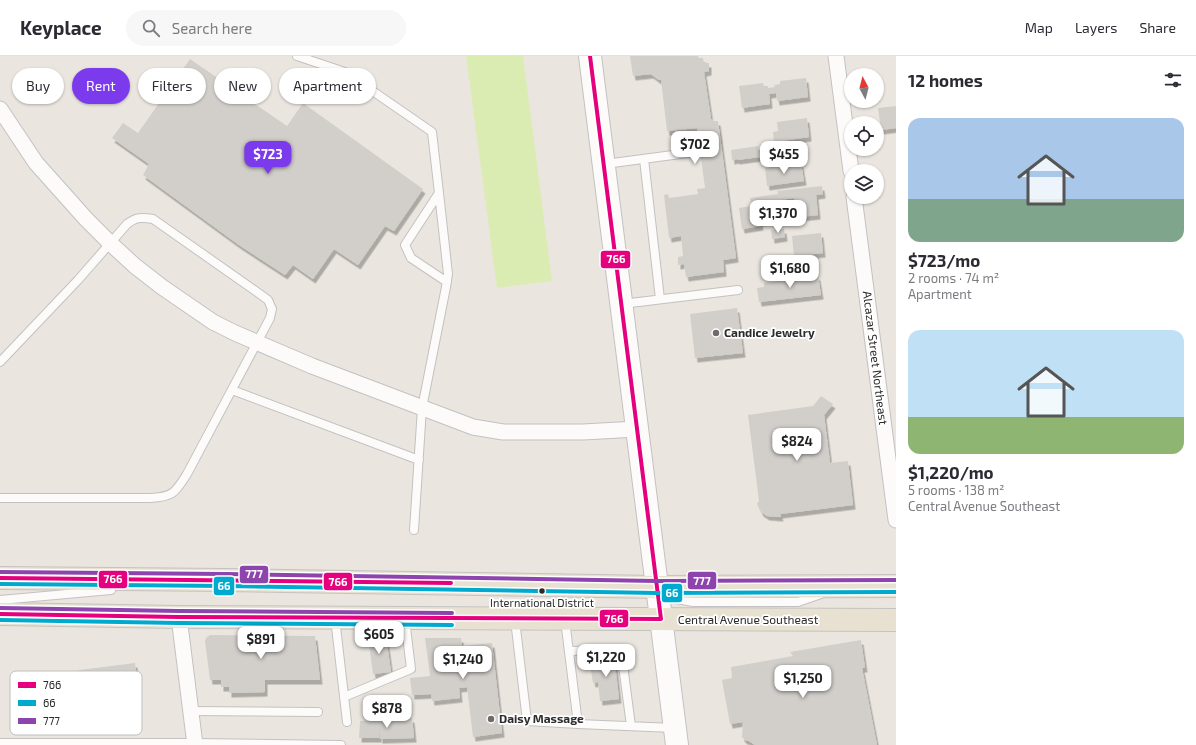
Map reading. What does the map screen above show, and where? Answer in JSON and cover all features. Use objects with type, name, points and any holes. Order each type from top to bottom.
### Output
[{"type":"main road","points":[[590,56],[676,737]]},
{"type":"main road","points":[[0,578],[211,580],[658,591],[896,586]]},
{"type":"main road","name":"Central Avenue Southeast","points":[[0,614],[179,617],[896,621]]},
{"type":"street","points":[[836,56],[850,164]]},
{"type":"street","points":[[0,109],[36,163],[86,219],[135,266],[189,307],[213,322],[257,343],[312,366],[466,425],[492,430],[583,432],[637,429]]},
{"type":"street","name":"Alcazar Street Northeast","points":[[855,204],[893,478],[896,520]]},
{"type":"street","points":[[179,617],[195,744]]},
{"type":"lane","points":[[297,56],[345,72],[432,132],[448,274],[422,408],[414,530]]},
{"type":"lane","points":[[604,164],[688,153]]},
{"type":"lane","points":[[644,159],[660,299]]},
{"type":"lane","points":[[440,193],[405,245],[411,258],[447,282]]},
{"type":"lane","points":[[0,362],[78,280],[134,218],[140,217],[153,219],[268,300],[272,308],[270,318],[187,474],[178,488],[170,495],[150,498],[0,498]]},
{"type":"lane","points":[[621,304],[738,290]]},
{"type":"lane","points":[[232,390],[419,460]]},
{"type":"lane","points":[[0,600],[103,590],[246,591],[324,589],[619,592],[658,591]]},
{"type":"lane","points":[[335,618],[347,722]]},
{"type":"lane","points":[[344,697],[411,669],[405,618]]},
{"type":"lane","points":[[515,619],[527,721],[631,726],[676,737]]},
{"type":"lane","points":[[565,619],[578,724]]},
{"type":"lane","points":[[569,651],[621,650],[631,726]]},
{"type":"lane","points":[[191,711],[318,712]]},
{"type":"lane","points":[[0,743],[341,745]]},
{"type":"green space","points":[[466,56],[523,56],[552,281],[497,288]]},
{"type":"building","points":[[630,56],[698,56],[699,58],[703,58],[704,63],[709,63],[709,71],[704,72],[711,119],[718,121],[736,258],[723,260],[724,272],[686,277],[684,264],[678,265],[678,257],[683,256],[681,236],[669,238],[664,195],[668,194],[669,198],[698,194],[697,189],[705,188],[697,128],[667,131],[661,80],[651,74],[633,76]]},
{"type":"building","points":[[190,59],[203,68],[184,68]]},
{"type":"building","points":[[206,70],[214,76],[214,104],[255,104],[287,126],[302,104],[304,104],[423,189],[394,231],[385,226],[358,265],[334,249],[313,279],[293,265],[285,275],[239,245],[143,175],[149,164],[112,138],[123,123],[138,133],[158,104],[206,104]]},
{"type":"building","points":[[806,78],[808,97],[777,101],[776,93],[769,94],[770,104],[742,108],[739,86],[763,83],[764,86],[768,86],[768,88],[775,87],[774,85],[780,84],[780,81]]},
{"type":"building","points":[[896,106],[896,128],[884,130],[884,116],[879,116],[878,108]]},
{"type":"building","points":[[807,118],[809,137],[774,142],[773,132],[778,131],[777,122]]},
{"type":"building","points":[[758,146],[760,157],[732,160],[731,150]]},
{"type":"building","points":[[801,163],[804,181],[767,186],[765,168]]},
{"type":"building","points":[[822,186],[823,194],[816,195],[818,215],[796,216],[794,198],[780,200],[781,207],[760,210],[761,216],[765,215],[766,221],[760,222],[761,226],[742,229],[739,208],[751,206],[750,198],[778,194],[777,191]]},
{"type":"building","points":[[784,229],[785,237],[772,239],[771,230]]},
{"type":"building","points":[[821,233],[823,253],[794,256],[792,236]]},
{"type":"building","points":[[818,276],[821,295],[759,302],[757,288],[764,287],[764,283]]},
{"type":"building","name":"Candice Jewelry","points":[[737,308],[743,353],[695,358],[690,314]]},
{"type":"building","points":[[821,396],[833,404],[824,415],[830,463],[848,461],[853,505],[780,514],[781,517],[767,516],[761,512],[757,504],[759,501],[748,415],[813,406]]},
{"type":"building","points":[[210,635],[315,636],[320,680],[265,680],[265,692],[229,693],[229,687],[221,687],[221,680],[210,680],[205,641]]},
{"type":"building","points":[[368,637],[386,637],[391,672],[373,674]]},
{"type":"building","points":[[425,638],[461,638],[462,646],[492,643],[502,733],[473,737],[467,687],[459,688],[460,698],[432,701],[431,694],[412,695],[410,678],[430,676]]},
{"type":"building","points":[[861,640],[865,668],[862,668],[877,745],[755,745],[742,737],[743,722],[730,724],[722,680],[732,678],[731,667],[793,656],[790,652]]},
{"type":"building","points":[[614,655],[619,699],[600,701],[598,682],[593,683],[590,664],[596,663],[595,658]]},
{"type":"building","points":[[135,663],[136,671],[79,671]]},
{"type":"building","points":[[412,718],[414,738],[380,739],[379,725],[379,738],[359,738],[360,721]]},
{"type":"transit line","name":"766","points":[[0,614],[179,617],[661,619],[590,56]]},
{"type":"transit line","name":"777","points":[[0,572],[657,581],[896,580]]},
{"type":"transit line","name":"766","points":[[0,578],[451,583]]},
{"type":"transit line","name":"66","points":[[0,584],[657,593],[896,592]]},
{"type":"transit line","name":"777","points":[[0,608],[452,613]]},
{"type":"transit line","name":"66","points":[[0,620],[452,625]]},
{"type":"place","name":"Candice Jewelry","points":[[716,333]]},
{"type":"place","name":"International District","points":[[542,591]]},
{"type":"place","name":"Daisy Massage","points":[[491,719]]}]
